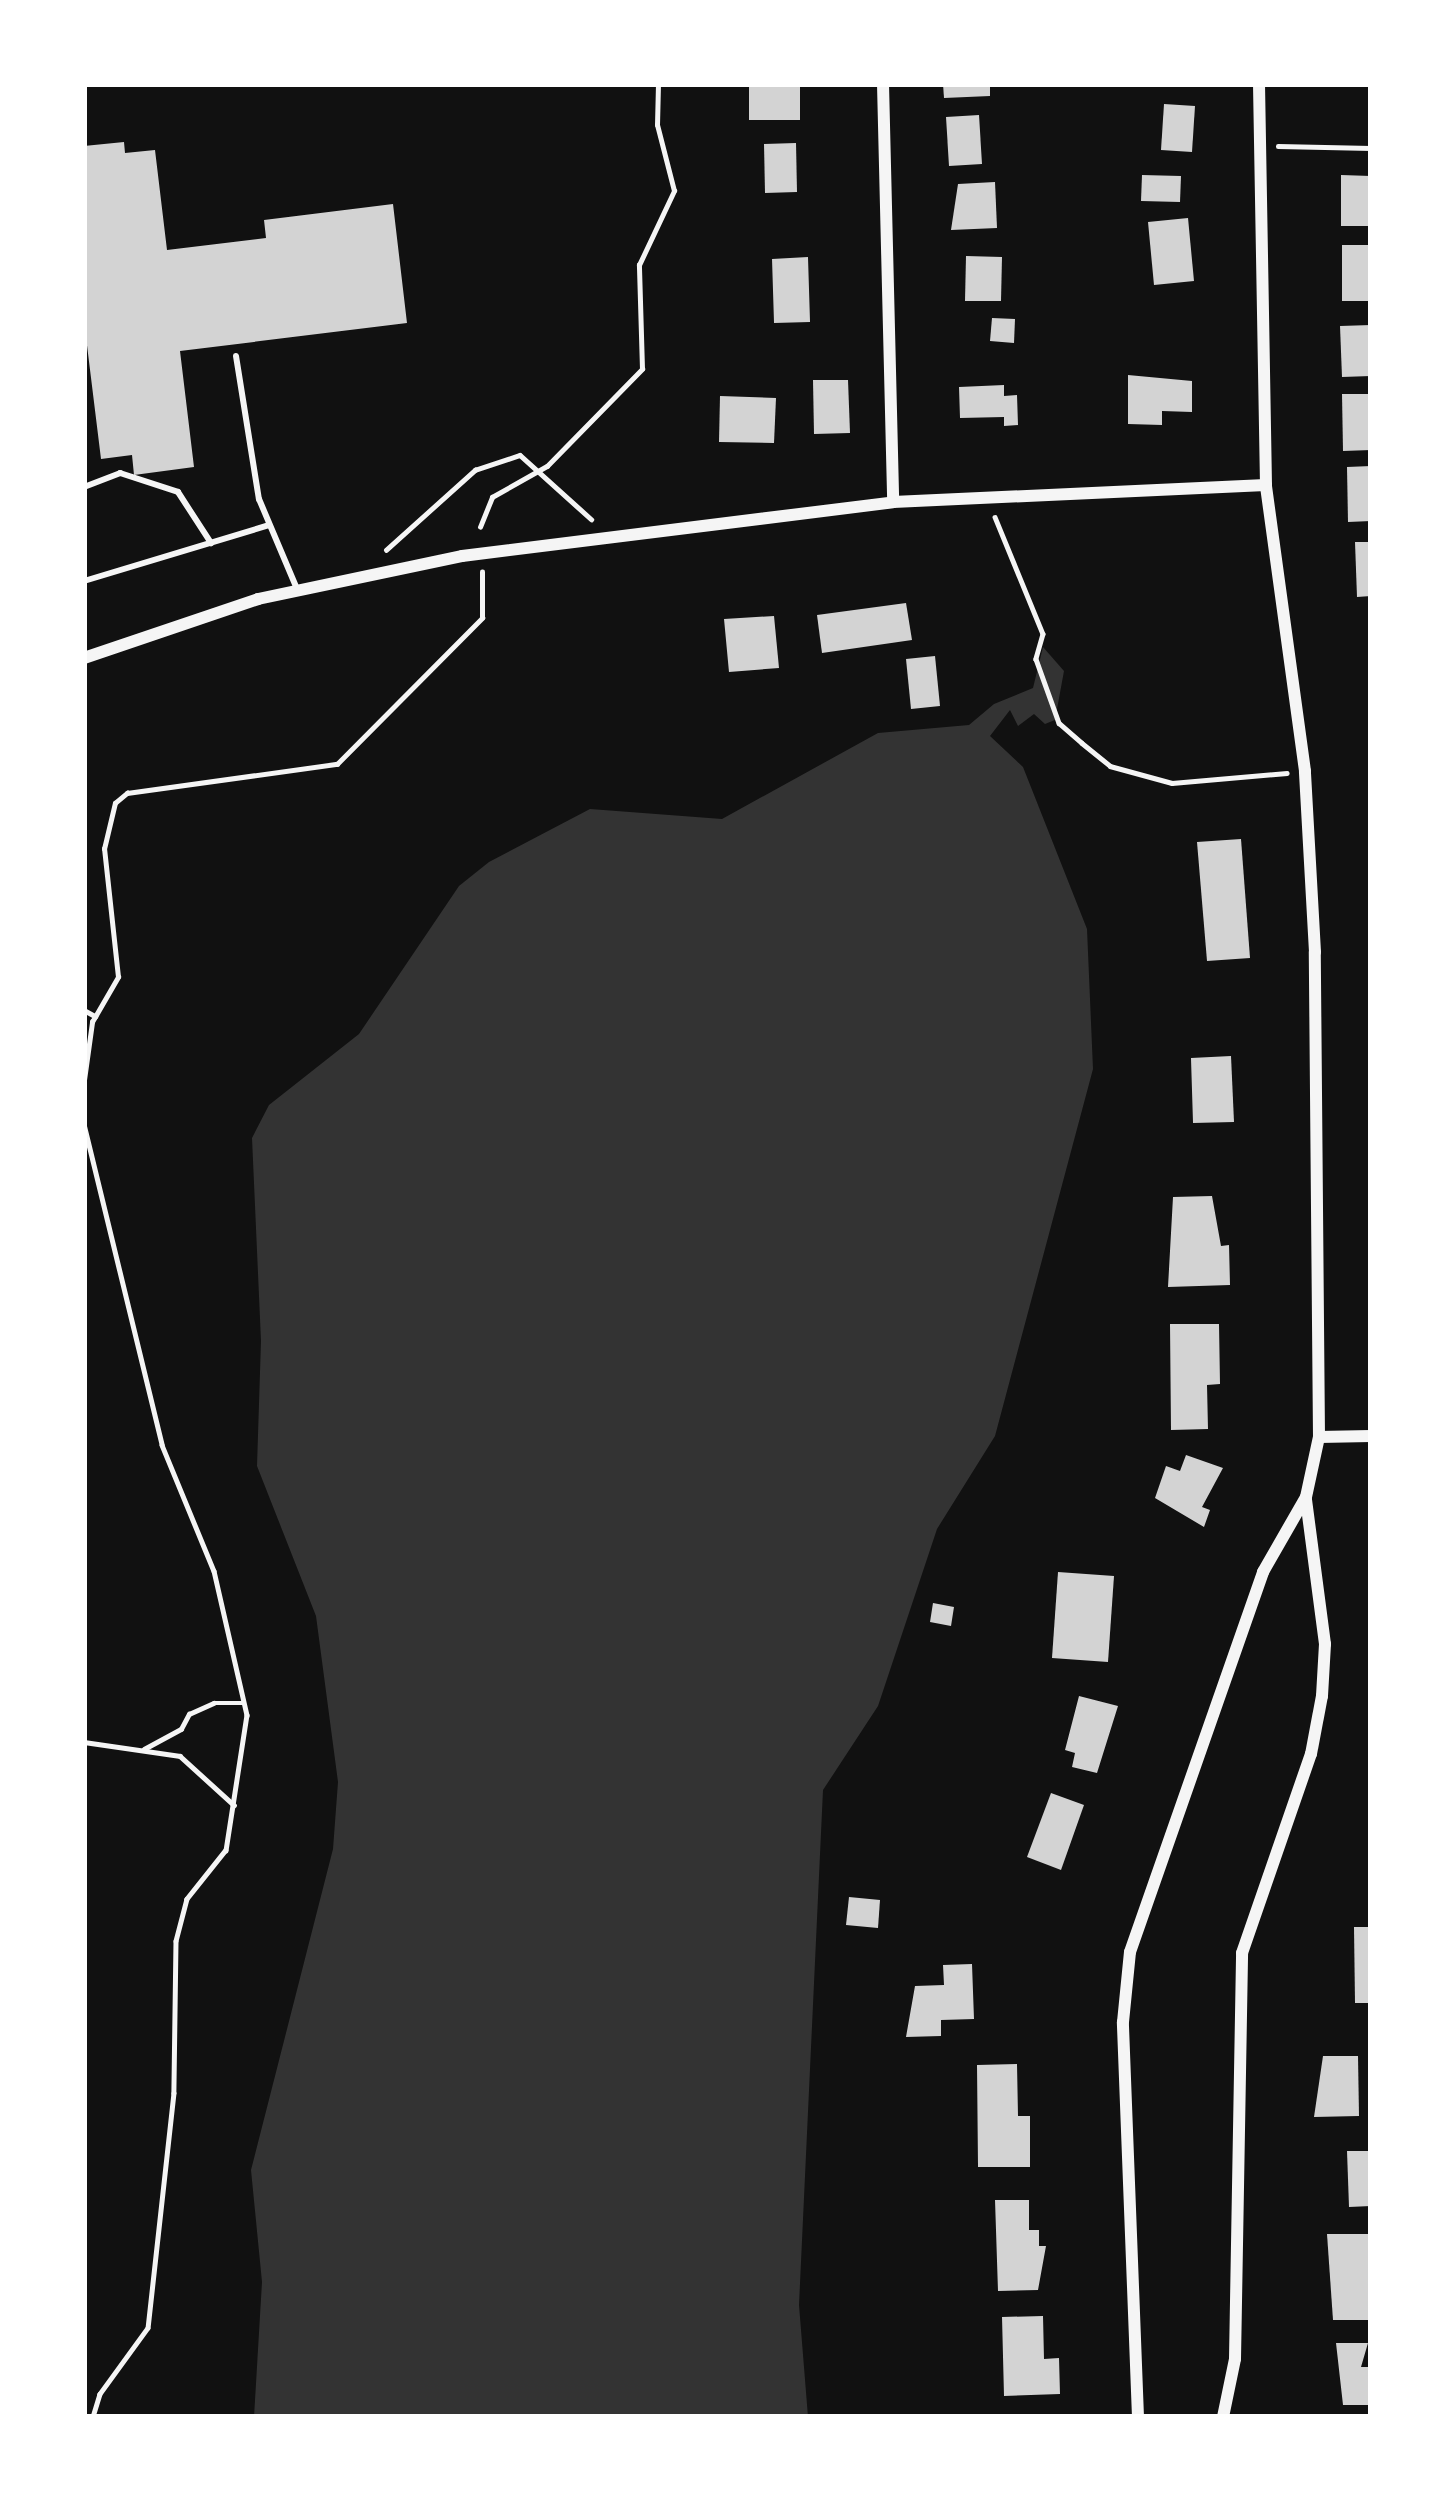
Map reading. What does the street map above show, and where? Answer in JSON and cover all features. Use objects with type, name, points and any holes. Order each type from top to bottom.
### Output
[{"type":"street","points":[[883,84],[893,502]]},
{"type":"street","points":[[1138,2417],[1123,2022],[1130,1952],[1263,1572],[1306,1497],[1319,1437],[1315,952],[1305,771],[1266,485],[1259,84]]},
{"type":"street","points":[[84,658],[297,590],[609,535],[893,502],[1266,485]]},
{"type":"street","points":[[1319,1437],[1371,1436]]},
{"type":"street","points":[[1223,2417],[1235,2359],[1242,1953],[1311,1754],[1322,1696],[1325,1645],[1306,1497]]},
{"type":"lane","points":[[236,356],[269,525],[297,590]]},
{"type":"lane","points":[[84,488],[120,473],[178,492],[211,543]]},
{"type":"lane","points":[[84,581],[269,525]]},
{"type":"path","points":[[480,527],[492,497],[541,470],[643,369],[639,265],[674,191],[657,125],[658,84]]},
{"type":"path","points":[[1260,146],[1371,148]]},
{"type":"path","points":[[368,574],[403,527],[475,470],[520,455],[609,535]]},
{"type":"path","points":[[988,499],[1043,634],[1036,659],[1059,723],[1110,766],[1172,783],[1305,771]]},
{"type":"path","points":[[84,1080],[94,1019],[114,989],[119,962],[106,911],[104,849],[116,803],[128,793],[337,764],[482,618],[482,572]]},
{"type":"path","points":[[84,1010],[94,1019]]},
{"type":"path","points":[[84,1124],[162,1445],[214,1571],[236,1643],[244,1703],[226,1850],[187,1899],[176,1941],[174,2093],[148,2328],[100,2394],[93,2417]]},
{"type":"path","points":[[144,1748],[214,1703],[244,1703]]},
{"type":"path","points":[[84,1742],[144,1748],[192,1763],[212,1792],[234,1805]]},
{"type":"shaded area","points":[[1043,647],[1064,671],[1055,720],[1045,724],[1034,714],[1018,726],[1010,710],[990,736],[1023,767],[1087,929],[1093,1069],[995,1436],[937,1529],[878,1706],[823,1790],[799,2305],[808,2417],[254,2417],[262,2282],[251,2170],[333,1849],[338,1782],[316,1616],[257,1466],[261,1341],[252,1138],[269,1105],[359,1034],[459,886],[489,862],[590,809],[722,819],[878,733],[969,725],[994,704],[1033,688]]},
{"type":"building","points":[[749,84],[800,84],[800,120],[749,120]]},
{"type":"building","points":[[943,84],[990,84],[990,96],[944,98]]},
{"type":"building","points":[[1164,104],[1195,106],[1192,152],[1161,150]]},
{"type":"building","points":[[979,115],[982,164],[949,166],[946,117]]},
{"type":"building","points":[[124,142],[125,153],[155,150],[167,250],[266,238],[264,220],[393,204],[407,323],[180,351],[194,467],[134,475],[132,455],[101,459],[84,321],[84,146]]},
{"type":"building","points":[[796,143],[797,192],[765,193],[764,144]]},
{"type":"building","points":[[1142,175],[1181,176],[1180,202],[1141,201]]},
{"type":"building","points":[[1341,175],[1371,176],[1371,226],[1341,226]]},
{"type":"building","points":[[995,182],[997,228],[951,230],[958,184]]},
{"type":"building","points":[[1188,218],[1194,281],[1154,285],[1148,222]]},
{"type":"building","points":[[1342,245],[1371,245],[1371,301],[1342,301]]},
{"type":"building","points":[[966,256],[1002,257],[1001,301],[965,301]]},
{"type":"building","points":[[808,257],[810,322],[774,323],[772,259]]},
{"type":"building","points":[[992,318],[1015,319],[1014,343],[990,341]]},
{"type":"building","points":[[1371,325],[1371,376],[1342,377],[1340,326]]},
{"type":"building","points":[[1128,375],[1192,381],[1192,412],[1162,411],[1162,425],[1128,424]]},
{"type":"building","points":[[813,380],[848,380],[850,433],[814,434]]},
{"type":"building","points":[[1004,385],[1004,396],[1017,395],[1018,425],[1004,426],[1004,417],[960,418],[959,387]]},
{"type":"building","points":[[1342,394],[1371,394],[1371,450],[1343,451]]},
{"type":"building","points":[[720,396],[776,398],[774,443],[719,442]]},
{"type":"building","points":[[1371,466],[1371,521],[1348,522],[1347,467]]},
{"type":"building","points":[[1355,542],[1371,542],[1371,596],[1357,597]]},
{"type":"building","points":[[906,603],[912,640],[822,653],[817,615]]},
{"type":"building","points":[[774,616],[779,668],[729,672],[724,619]]},
{"type":"building","points":[[935,656],[940,706],[911,709],[906,659]]},
{"type":"building","points":[[1241,839],[1250,958],[1207,961],[1197,842]]},
{"type":"building","points":[[1231,1056],[1234,1122],[1193,1123],[1191,1058]]},
{"type":"building","points":[[1212,1196],[1221,1246],[1229,1245],[1230,1285],[1168,1287],[1173,1197]]},
{"type":"building","points":[[1170,1324],[1219,1324],[1220,1384],[1207,1385],[1208,1429],[1171,1430]]},
{"type":"building","points":[[1186,1455],[1223,1468],[1202,1507],[1210,1510],[1204,1527],[1155,1498],[1166,1466],[1180,1471]]},
{"type":"building","points":[[1058,1572],[1114,1576],[1108,1662],[1052,1658]]},
{"type":"building","points":[[933,1603],[954,1607],[951,1626],[930,1622]]},
{"type":"building","points":[[1079,1696],[1118,1706],[1097,1773],[1072,1767],[1075,1753],[1065,1750]]},
{"type":"building","points":[[1051,1793],[1084,1805],[1061,1870],[1027,1857]]},
{"type":"building","points":[[849,1897],[880,1900],[878,1928],[846,1925]]},
{"type":"building","points":[[1354,1927],[1371,1927],[1371,2003],[1355,2003]]},
{"type":"building","points":[[972,1964],[974,2019],[941,2020],[941,2036],[906,2037],[915,1986],[944,1985],[943,1965]]},
{"type":"building","points":[[1323,2056],[1358,2056],[1359,2116],[1314,2117]]},
{"type":"building","points":[[1017,2064],[1018,2116],[1030,2116],[1030,2167],[978,2167],[977,2065]]},
{"type":"building","points":[[1347,2151],[1371,2151],[1371,2206],[1349,2207]]},
{"type":"building","points":[[995,2200],[1029,2200],[1029,2230],[1039,2230],[1039,2246],[1046,2246],[1038,2290],[998,2291]]},
{"type":"building","points":[[1327,2234],[1368,2234],[1369,2320],[1333,2320]]},
{"type":"building","points":[[1043,2316],[1044,2359],[1059,2358],[1060,2394],[1004,2396],[1002,2317]]},
{"type":"building","points":[[1336,2343],[1368,2343],[1361,2367],[1371,2367],[1371,2405],[1343,2405]]}]
